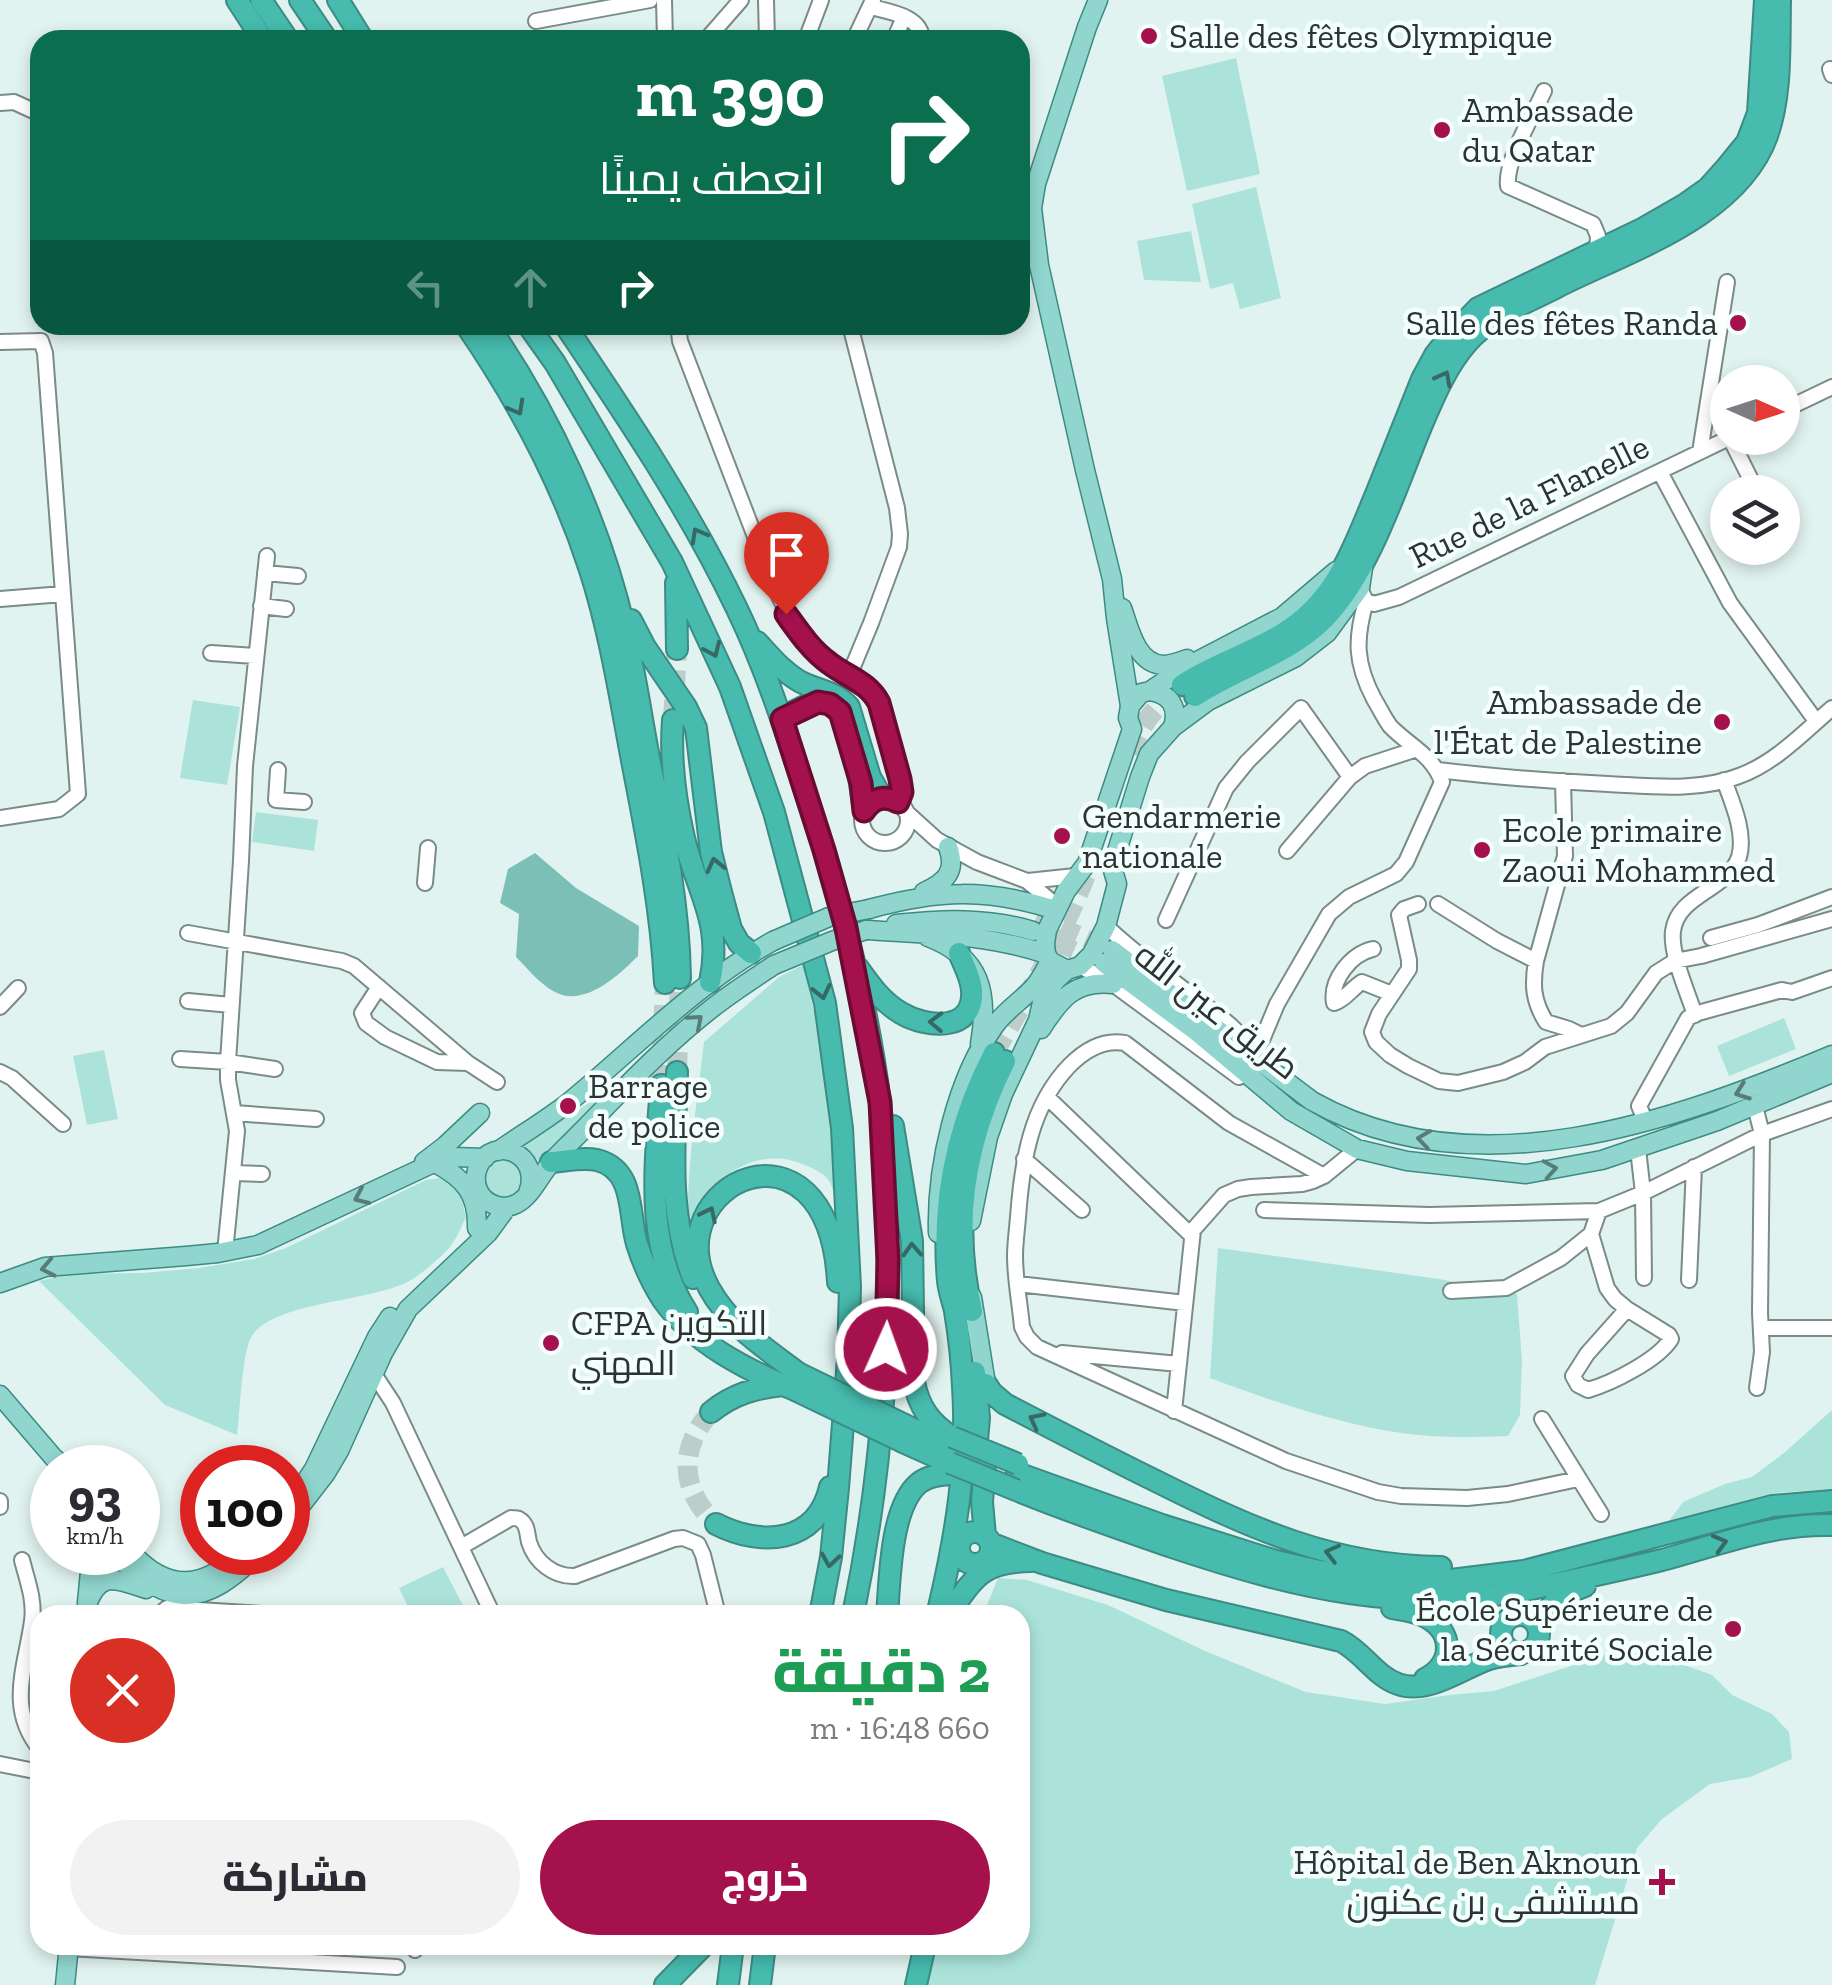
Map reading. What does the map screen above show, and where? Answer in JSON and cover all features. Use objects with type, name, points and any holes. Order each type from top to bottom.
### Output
[{"type":"highway","points":[[237,0],[256,30]]},
{"type":"highway","points":[[261,0],[281,30]]},
{"type":"highway","points":[[300,0],[320,30]]},
{"type":"highway","points":[[338,0],[358,30]]},
{"type":"highway","points":[[1356,560],[1422,379],[1446,341],[1478,308],[1684,205],[1708,188],[1746,142],[1758,113],[1765,0]]},
{"type":"highway","points":[[1190,697],[1212,666],[1290,629],[1327,596],[1356,560],[1451,363],[1468,341],[1491,321],[1680,228],[1722,197],[1747,171],[1766,138],[1774,108],[1780,0]]},
{"type":"highway","points":[[472,335],[553,474],[590,570],[622,701],[672,980],[680,940],[625,630],[585,506],[554,436],[495,335]]},
{"type":"highway","points":[[535,335],[672,562],[730,687],[774,812],[825,1003],[845,1163],[850,1287],[834,1532],[822,1605]]},
{"type":"highway","points":[[570,335],[681,505],[747,631],[782,719],[824,850],[854,963],[880,1102],[888,1260],[884,1379],[870,1511],[855,1605]]},
{"type":"highway","points":[[672,562],[678,593],[677,648]]},
{"type":"highway","points":[[611,580],[645,647],[696,728],[720,892],[731,929],[751,953]]},
{"type":"highway","points":[[747,631],[788,673],[842,698],[849,707],[870,778],[895,804]]},
{"type":"highway","points":[[782,719],[818,702],[830,704],[840,712],[861,783],[864,811]]},
{"type":"highway","points":[[673,720],[676,803],[714,930],[710,982]]},
{"type":"highway","points":[[854,963],[878,995],[898,1012],[943,1025],[960,1018],[970,1003],[971,985],[958,953]]},
{"type":"highway","points":[[868,1036],[882,1070],[912,1242],[915,1390],[951,1455]]},
{"type":"highway","points":[[947,1605],[980,1551],[979,1397],[963,1310],[948,1286],[946,1237],[952,1171],[979,1082],[1000,1056]]},
{"type":"highway","points":[[944,1605],[964,1431],[964,1191],[1000,1056]]},
{"type":"highway","points":[[734,1360],[705,1335],[676,1293],[658,1240],[656,1172],[669,1078],[674,1194],[680,1238],[698,1292],[713,1318],[729,1334],[792,1382]]},
{"type":"highway","points":[[551,1162],[598,1160],[620,1175],[628,1190],[642,1260],[663,1299],[695,1335],[734,1360],[792,1382],[1126,1532],[1261,1566],[1318,1589],[1412,1611],[1436,1623],[1447,1644],[1443,1664],[1430,1678],[1396,1684]]},
{"type":"highway","points":[[792,1382],[767,1351],[730,1318],[710,1290],[701,1265],[700,1236],[710,1208],[724,1190],[759,1174],[777,1176],[797,1185],[824,1216],[837,1267],[841,1328],[848,1359]]},
{"type":"highway","points":[[711,1412],[747,1391],[792,1382]]},
{"type":"highway","points":[[986,1384],[1005,1404],[1094,1450],[1220,1512],[1311,1548],[1364,1560],[1434,1567],[1508,1563],[1602,1550]]},
{"type":"highway","points":[[950,1605],[978,1577],[988,1420],[986,1384]]},
{"type":"highway","points":[[716,1524],[767,1539],[794,1533],[812,1522],[826,1503],[842,1442]]},
{"type":"highway","points":[[888,1605],[904,1503],[919,1483],[951,1455]]},
{"type":"highway","points":[[1261,1566],[1374,1578],[1451,1580],[1524,1571],[1772,1506],[1832,1500]]},
{"type":"highway","points":[[1318,1589],[1374,1597],[1445,1600],[1508,1594],[1660,1560],[1753,1534],[1832,1525]]},
{"type":"highway","points":[[980,1551],[1042,1563],[1182,1605],[1341,1641],[1396,1684],[1419,1686],[1487,1660],[1533,1649],[1545,1612],[1560,1598],[1660,1560]]},
{"type":"highway","points":[[1445,1600],[1486,1609],[1502,1629],[1502,1639],[1509,1650],[1521,1654]]},
{"type":"highway","points":[[1447,1677],[1486,1651],[1512,1617],[1523,1615],[1533,1620],[1539,1630]]},
{"type":"highway","points":[[665,1985],[694,1955]]},
{"type":"highway","points":[[728,1985],[732,1955]]},
{"type":"highway","points":[[760,1985],[764,1955]]},
{"type":"highway","points":[[904,1985],[909,1955]]},
{"type":"highway","points":[[916,1985],[923,1955]]},
{"type":"main road","points":[[1098,0],[1036,184],[1032,208],[1040,265],[1112,579],[1138,649],[1152,662],[1169,664],[1221,650]]},
{"type":"main road","points":[[1000,1056],[1040,1014],[1048,989],[1092,954],[1106,926],[1144,766],[1156,744],[1169,731],[1190,697],[1224,692],[1311,646],[1363,595],[1363,574],[1356,560],[1282,617],[1134,698],[1128,718],[1132,730],[1152,739],[1169,731],[1176,717],[1169,698],[1150,691]]},
{"type":"main road","points":[[1112,579],[1130,706]]},
{"type":"main road","points":[[1116,618],[1128,657],[1150,691]]},
{"type":"main road","points":[[1115,876],[1159,756],[1190,697]]},
{"type":"main road","points":[[1000,1056],[1005,1013],[1036,985],[1048,958],[1044,944],[1047,930],[1081,870],[1132,730]]},
{"type":"main road","points":[[913,897],[938,885],[948,874],[952,862],[943,844]]},
{"type":"main road","points":[[1081,870],[1102,861],[1115,876]]},
{"type":"main road","points":[[869,908],[962,904],[1006,908],[1035,924],[960,919],[890,924],[832,941],[774,965],[692,1024],[551,1162],[516,1205],[498,1205],[483,1198],[476,1182],[479,1164],[564,1106],[710,982],[773,940],[829,916],[913,897],[990,895],[1057,909]]},
{"type":"main road","points":[[866,930],[998,940],[1074,968]]},
{"type":"main road","points":[[918,934],[958,953],[977,974],[983,995],[983,1029],[1000,1056]]},
{"type":"main road","name":"طريق عين الله","points":[[1832,1055],[1709,1104],[1598,1134],[1526,1145],[1430,1140],[1348,1120],[1312,1101],[1108,957],[1291,1111],[1357,1149],[1406,1161],[1526,1174],[1602,1160],[1755,1106],[1832,1074]]},
{"type":"main road","points":[[1000,1056],[1046,1021],[1073,990],[1085,984],[1113,984]]},
{"type":"main road","points":[[406,1175],[480,1113]]},
{"type":"main road","points":[[0,1283],[45,1266],[226,1252],[258,1245],[406,1175],[455,1157],[516,1153],[524,1158],[532,1175],[528,1193]]},
{"type":"main road","points":[[435,1164],[464,1182],[476,1206],[477,1228]]},
{"type":"main road","points":[[310,1474],[390,1318],[468,1242],[498,1205]]},
{"type":"main road","points":[[310,1494],[326,1474],[396,1328],[408,1310],[488,1233],[498,1205]]},
{"type":"main road","points":[[963,1310],[986,1384]]},
{"type":"main road","points":[[0,1395],[43,1445]]},
{"type":"main road","points":[[87,1605],[90,1575]]},
{"type":"main road","points":[[137,1575],[157,1588]]},
{"type":"main road","points":[[156,1575],[175,1582],[210,1575]]},
{"type":"main road","points":[[88,1605],[92,1592],[110,1579],[180,1594],[211,1590],[237,1575]]},
{"type":"main road","points":[[65,1985],[67,1955]]},
{"type":"street","points":[[536,21],[650,0]]},
{"type":"street","points":[[664,0],[665,30]]},
{"type":"street","points":[[714,30],[740,0]]},
{"type":"street","points":[[766,0],[768,30]]},
{"type":"street","points":[[810,30],[821,0]]},
{"type":"street","points":[[859,30],[872,3],[904,16],[922,30]]},
{"type":"street","points":[[898,30],[904,16]]},
{"type":"street","points":[[1544,91],[1509,166],[1506,183],[1593,224],[1598,236],[1597,250]]},
{"type":"street","points":[[0,104],[14,102],[30,109]]},
{"type":"street","points":[[1030,256],[1040,265]]},
{"type":"street","points":[[1700,452],[1727,282]]},
{"type":"street","points":[[679,335],[786,614],[809,646],[870,688],[879,703],[900,779],[902,792],[895,804]]},
{"type":"street","points":[[849,676],[890,573],[900,534],[897,508],[853,335]]},
{"type":"street","points":[[0,342],[41,341],[45,353],[78,794],[59,809],[0,818]]},
{"type":"street","points":[[1800,402],[1832,387]]},
{"type":"street","name":"Rue de la Flanelle","points":[[1363,595],[1374,604],[1400,597],[1710,447]]},
{"type":"street","points":[[1660,472],[1730,603],[1816,721]]},
{"type":"street","points":[[226,1252],[237,1131],[228,1062],[244,766],[266,556]]},
{"type":"street","points":[[265,572],[298,576]]},
{"type":"street","points":[[0,599],[63,594]]},
{"type":"street","points":[[1254,1057],[1277,1004],[1329,914],[1349,898],[1396,874],[1406,862],[1442,782],[1438,770],[1389,724],[1364,679],[1358,658],[1363,595]]},
{"type":"street","points":[[261,606],[286,610]]},
{"type":"street","points":[[211,654],[255,656]]},
{"type":"street","points":[[1166,920],[1226,788],[1301,708],[1350,777]]},
{"type":"street","points":[[1438,770],[1564,782],[1667,787],[1709,784],[1738,776],[1770,760],[1832,708]]},
{"type":"street","points":[[1286,851],[1350,777],[1365,766],[1418,749]]},
{"type":"street","points":[[278,770],[276,800],[304,802]]},
{"type":"street","points":[[1695,1015],[1672,935],[1682,909],[1723,880],[1739,857],[1739,826],[1724,780]]},
{"type":"street","points":[[1561,1041],[1538,1010],[1533,989],[1536,961],[1565,856],[1564,782]]},
{"type":"street","points":[[943,844],[899,838],[884,843],[869,837],[863,828],[864,811],[872,802],[895,804],[943,844],[977,862],[1027,880],[1057,909]]},
{"type":"street","points":[[895,804],[906,829],[899,838]]},
{"type":"street","points":[[424,882],[428,848]]},
{"type":"street","points":[[1027,880],[1081,870]]},
{"type":"street","points":[[1711,938],[1832,898]]},
{"type":"street","points":[[1418,904],[1404,909],[1400,915],[1409,969],[1372,1032],[1376,1042],[1399,1060],[1439,1082],[1458,1083],[1503,1072],[1544,1047],[1610,1026],[1622,1019],[1656,973],[1678,960],[1832,919]]},
{"type":"street","points":[[1438,904],[1536,961]]},
{"type":"street","points":[[1106,926],[1228,1022],[1254,1057]]},
{"type":"street","points":[[188,933],[342,960],[364,972],[468,1063],[498,1082]]},
{"type":"street","points":[[1374,949],[1356,957],[1346,968],[1335,985],[1334,1003],[1362,982],[1392,994]]},
{"type":"street","points":[[1074,968],[1113,984],[1211,1058],[1291,1111]]},
{"type":"street","points":[[1645,1120],[1640,1106],[1688,1018],[1832,978]]},
{"type":"street","points":[[379,987],[362,1013],[366,1024],[437,1062],[468,1063]]},
{"type":"street","points":[[0,1007],[18,988]]},
{"type":"street","points":[[188,1000],[231,1005]]},
{"type":"street","points":[[1546,1022],[1581,1036]]},
{"type":"street","points":[[1324,1176],[1229,1123],[1126,1044],[1108,1042],[1093,1047],[1066,1070],[1047,1097],[1024,1159],[1015,1256],[1022,1326],[1027,1337],[1038,1347],[1286,1462],[1338,1474],[1378,1492],[1467,1498],[1578,1480]]},
{"type":"street","points":[[180,1058],[275,1070]]},
{"type":"street","points":[[0,1072],[12,1078],[63,1124]]},
{"type":"street","points":[[1047,1097],[1191,1235]]},
{"type":"street","points":[[1755,1106],[1762,1134],[1762,1352],[1757,1388]]},
{"type":"street","points":[[1264,1210],[1429,1215],[1599,1212],[1762,1134],[1832,1109]]},
{"type":"street","points":[[234,1113],[316,1119]]},
{"type":"street","points":[[1174,1411],[1191,1235],[1224,1196],[1238,1189],[1302,1184],[1324,1176],[1357,1149]]},
{"type":"street","points":[[1638,1149],[1644,1278]]},
{"type":"street","points":[[1024,1159],[1082,1210]]},
{"type":"street","points":[[1689,1280],[1694,1167]]},
{"type":"street","points":[[234,1173],[262,1174]]},
{"type":"street","points":[[1451,1291],[1506,1288],[1561,1258],[1591,1234],[1599,1212]]},
{"type":"street","points":[[1591,1234],[1614,1299],[1670,1339],[1669,1344],[1618,1378],[1588,1390],[1578,1385],[1573,1376],[1587,1354],[1627,1309]]},
{"type":"street","points":[[1018,1284],[1185,1302]]},
{"type":"street","points":[[1761,1328],[1832,1328]]},
{"type":"street","points":[[1052,1352],[1178,1364]]},
{"type":"street","points":[[374,1374],[393,1403],[488,1605]]},
{"type":"street","points":[[1542,1418],[1601,1514]]},
{"type":"street","points":[[461,1547],[510,1518],[518,1518],[524,1523],[538,1560],[563,1577],[683,1538],[698,1544],[703,1554],[716,1605]]},
{"type":"street","points":[[22,1560],[33,1605]]},
{"type":"street","points":[[30,1630],[20,1683],[22,1711],[30,1738]]},
{"type":"street","points":[[0,1764],[30,1770]]},
{"type":"street","points":[[203,1955],[397,1968]]},
{"type":"shaded area","points":[[1236,58],[1260,174],[1187,191],[1162,76]]},
{"type":"shaded area","points":[[1256,187],[1281,298],[1240,309],[1233,283],[1210,289],[1192,204]]},
{"type":"shaded area","points":[[1191,231],[1201,282],[1144,280],[1137,241]]},
{"type":"shaded area","points":[[193,700],[240,707],[227,785],[180,778]]},
{"type":"shaded area","points":[[256,812],[318,820],[314,851],[252,842]]},
{"type":"shaded area","points":[[535,853],[576,888],[639,926],[638,956],[610,981],[588,993],[576,996],[553,991],[516,957],[519,914],[500,903],[508,869]]},
{"type":"shaded area","points":[[803,965],[829,1086],[837,1204],[829,1181],[817,1171],[787,1159],[756,1161],[727,1175],[704,1198],[694,1216],[689,1250],[689,1172],[704,1042],[779,977]]},
{"type":"shaded area","points":[[1784,1018],[1796,1049],[1729,1076],[1717,1046]]},
{"type":"shaded area","points":[[694,1019],[535,1171],[518,1148],[608,1091]]},
{"type":"shaded area","points":[[104,1050],[118,1119],[87,1125],[73,1056]]},
{"type":"shaded area","points":[[503,1158],[517,1164],[523,1178],[517,1192],[503,1198],[489,1192],[483,1178],[489,1164]]},
{"type":"shaded area","points":[[446,1177],[459,1188],[466,1217],[452,1244],[427,1269],[394,1287],[281,1316],[264,1324],[252,1336],[244,1368],[237,1435],[165,1405],[39,1281],[69,1274],[142,1273],[254,1259],[286,1248],[426,1180]]},
{"type":"shaded area","points":[[1218,1248],[1517,1294],[1522,1361],[1520,1415],[1508,1436],[1446,1437],[1383,1430],[1295,1408],[1210,1378]]},
{"type":"shaded area","points":[[1832,1410],[1832,1489],[1774,1493],[1669,1521],[1683,1502],[1752,1477]]},
{"type":"shaded area","points":[[443,1567],[463,1605],[407,1605],[399,1588]]},
{"type":"shaded area","points":[[998,1578],[1027,1580],[1108,1605],[1205,1651],[1306,1692],[1385,1704],[1494,1691],[1620,1650],[1712,1675],[1732,1695],[1772,1714],[1789,1732],[1792,1759],[1750,1777],[1710,1784],[1662,1819],[1637,1848],[1595,1985],[922,1985],[932,1955],[1030,1955],[1030,1605],[987,1605]]},
{"type":"tunnel","points":[[673,720],[677,649]]},
{"type":"tunnel","points":[[1130,753],[1151,715],[1182,685]]},
{"type":"tunnel","points":[[994,1053],[1061,932],[1093,856]]},
{"type":"tunnel","points":[[1037,916],[1108,948]]},
{"type":"tunnel","points":[[1033,932],[1101,962]]},
{"type":"tunnel","points":[[677,1072],[680,978]]},
{"type":"tunnel","points":[[661,1085],[665,983]]},
{"type":"tunnel","points":[[711,1412],[693,1440],[688,1469],[695,1498],[716,1524]]},
{"type":"place","name":"Salle des fêtes Olympique","points":[[1149,36]]},
{"type":"place","name":"Ambassade du Qatar","points":[[1442,130]]},
{"type":"place","name":"Salle des fêtes Randa","points":[[1738,323]]},
{"type":"place","name":"Ambassade de l'État de Palestine","points":[[1722,722]]},
{"type":"place","name":"Gendarmerie nationale","points":[[1062,836]]},
{"type":"place","name":"Ecole primaire Zaoui Mohammed","points":[[1482,850]]},
{"type":"place","name":"Barrage de police","points":[[568,1106]]},
{"type":"place","name":"CFPA التكوين المهني","points":[[551,1343]]},
{"type":"place","name":"École Supérieure de la Sécurité Sociale","points":[[1733,1629]]},
{"type":"place","name":"Hôpital de Ben Aknoun مستشفى بن عكنون","points":[[1662,1882]]},
{"type":"route","points":[[786,614],[809,646],[873,693],[902,792],[898,802],[882,798],[864,811],[861,783],[843,718],[836,707],[818,702],[782,719],[846,928],[880,1102],[888,1260],[886,1349]]}]
